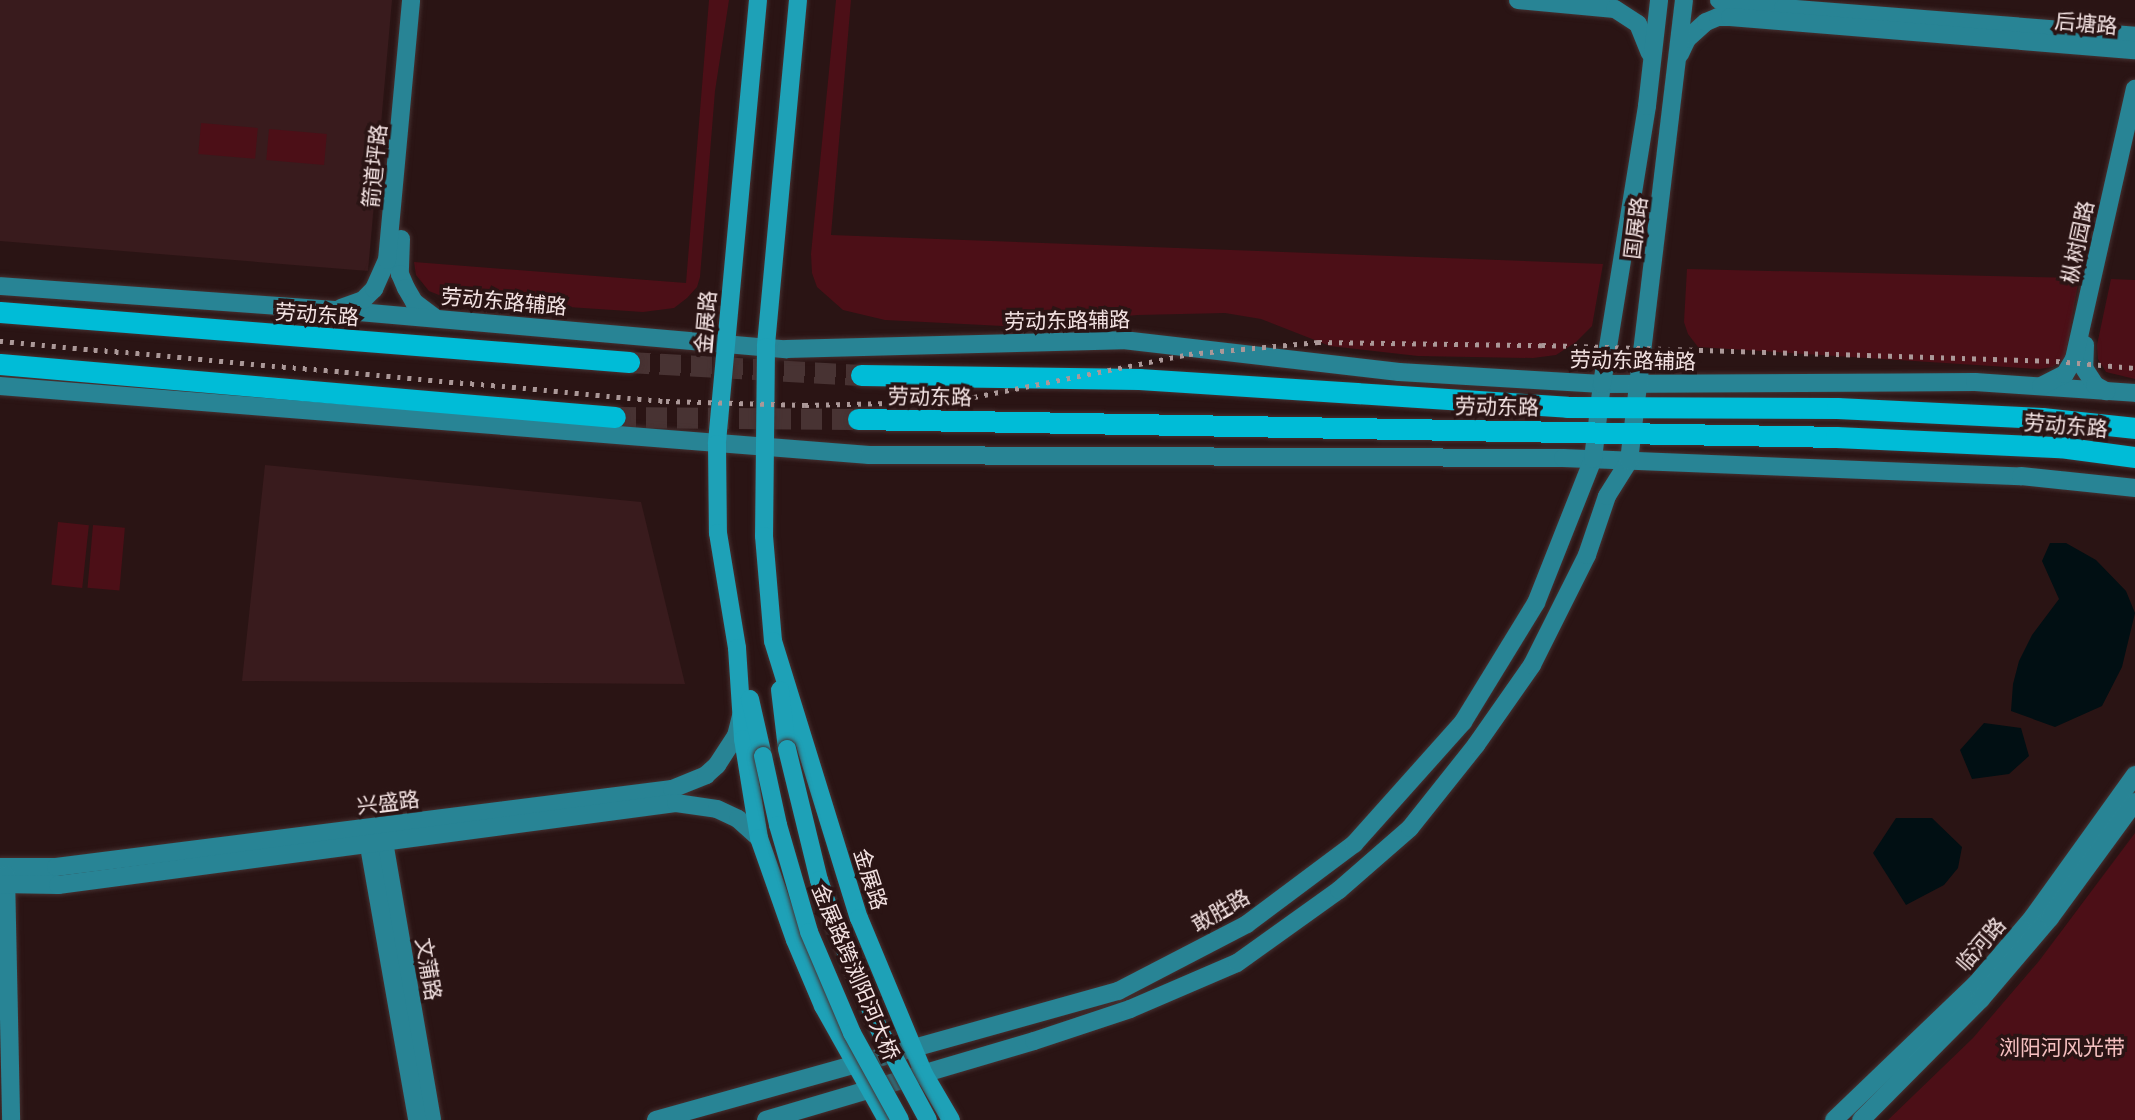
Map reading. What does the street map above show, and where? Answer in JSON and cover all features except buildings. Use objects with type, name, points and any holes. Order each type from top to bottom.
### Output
[{"type":"highway","name":"劳动东路","points":[[0,312],[629,362]]},
{"type":"highway","points":[[0,365],[615,417]]},
{"type":"highway","name":"劳动东路","points":[[861,375],[1139,379],[1601,407],[1837,408],[2042,418],[2135,428]]},
{"type":"highway","name":"劳动东路","points":[[858,419],[1836,437],[2060,447],[2135,457]]},
{"type":"main road","name":"箭道坪路","points":[[336,310],[363,300],[374,289],[387,260],[411,0]]},
{"type":"main road","name":"箭道坪路","points":[[423,0],[399,261],[400,274],[414,302],[437,318]]},
{"type":"main road","name":"金展路","points":[[758,0],[717,444],[718,533],[737,648],[763,755]]},
{"type":"main road","points":[[1518,0],[1615,9],[1638,24],[1652,60]]},
{"type":"main road","name":"国展路","points":[[1593,459],[1659,0]]},
{"type":"main road","name":"国展路","points":[[1629,461],[1684,0]]},
{"type":"main road","name":"后塘路","points":[[1719,0],[1783,8],[2135,36]]},
{"type":"main road","name":"金展路","points":[[787,749],[773,641],[764,536],[764,448],[766,347],[798,1]]},
{"type":"main road","name":"后塘路","points":[[1677,60],[1687,39],[1706,22],[1718,17],[2135,50]]},
{"type":"main road","name":"枞树园路","points":[[2038,387],[2059,379],[2074,359],[2135,89]]},
{"type":"main road","name":"枞树园路","points":[[2106,391],[2089,378],[2082,360],[2135,117]]},
{"type":"main road","name":"劳动东路辅路","points":[[0,286],[437,318],[766,347],[1123,340],[1399,372],[1602,384],[1975,382],[2135,393]]},
{"type":"main road","points":[[0,386],[869,455],[1593,459],[2021,476],[2135,488]]},
{"type":"main road","name":"敢胜路","points":[[656,1120],[1118,991],[1247,924],[1354,845],[1463,722],[1535,603],[1593,459]]},
{"type":"main road","points":[[766,1120],[1130,1009],[1237,963],[1339,890],[1410,828],[1502,710],[1532,665],[1560,613],[1587,555],[1607,496],[1629,461]]},
{"type":"main road","name":"金展路","points":[[773,641],[859,918],[915,1048],[923,1073],[951,1120]]},
{"type":"main road","name":"金展路","points":[[737,648],[742,713],[759,838],[823,1006],[887,1120]]},
{"type":"main road","name":"兴盛路","points":[[375,835],[672,789],[706,775],[717,765],[736,736],[742,713]]},
{"type":"main road","name":"金展路跨浏阳河大桥","points":[[787,749],[819,880],[836,929],[878,1029],[928,1120]]},
{"type":"main road","name":"金展路跨浏阳河大桥","points":[[763,755],[781,837],[809,932],[852,1033],[900,1120]]},
{"type":"main road","name":"临河路","points":[[1834,1120],[1975,985],[2033,917],[2135,775]]},
{"type":"main road","name":"临河路","points":[[1861,1120],[1981,999],[2050,918],[2135,802]]},
{"type":"main road","name":"兴盛路","points":[[3,876],[56,867],[676,803],[718,809],[738,820],[759,838]]},
{"type":"main road","name":"文蒲路","points":[[375,835],[417,1120]]},
{"type":"main road","name":"文蒲路","points":[[375,835],[432,1120]]},
{"type":"main road","points":[[3,876],[11,1120]]},
{"type":"shaded area","points":[[0,0],[392,0],[368,271],[0,241]]},
{"type":"shaded area","points":[[265,465],[641,502],[685,684],[242,681]]},
{"type":"shaded area","points":[[2050,543],[2066,543],[2096,560],[2126,591],[2135,613],[2122,667],[2102,706],[2055,727],[2011,711],[2013,684],[2019,661],[2032,635],[2059,599],[2042,561]]},
{"type":"shaded area","points":[[1984,723],[2021,728],[2029,756],[2009,774],[1972,779],[1960,750]]},
{"type":"shaded area","points":[[1896,818],[1932,818],[1962,847],[1958,868],[1944,885],[1906,905],[1873,853]]},
{"type":"green space","points":[[709,0],[729,0],[715,91],[700,277],[697,287],[687,298],[674,308],[643,312],[449,299],[429,291],[416,275],[414,262],[686,283]]},
{"type":"green space","points":[[836,0],[851,0],[831,235],[1603,264],[1592,326],[1576,342],[1556,355],[1533,358],[1418,356],[1330,346],[1261,319],[1225,313],[1138,315],[1003,326],[885,320],[843,310],[817,287],[812,273],[811,254]]},
{"type":"green space","points":[[201,123],[258,128],[255,159],[198,154]]},
{"type":"green space","points":[[269,129],[327,134],[324,165],[266,160]]},
{"type":"green space","points":[[1687,269],[2079,278],[2065,358],[2053,367],[2039,369],[1698,347],[1688,334],[1684,322]]},
{"type":"green space","points":[[2111,279],[2135,280],[2135,379],[2106,372],[2098,359],[2097,345]]},
{"type":"green space","points":[[58,522],[89,525],[82,588],[51,585]]},
{"type":"green space","points":[[93,525],[125,528],[119,591],[88,588]]},
{"type":"green space","name":"浏阳河风光带","points":[[2135,833],[2135,1120],[1888,1120],[1973,1038],[2039,961]]},
{"type":"tunnel","points":[[629,362],[861,375]]},
{"type":"tunnel","points":[[615,417],[858,419]]},
{"type":"railway","points":[[0,341],[666,401],[805,405],[931,402],[974,397],[1189,354],[1318,342],[1542,345],[2056,361],[2135,368]]}]
